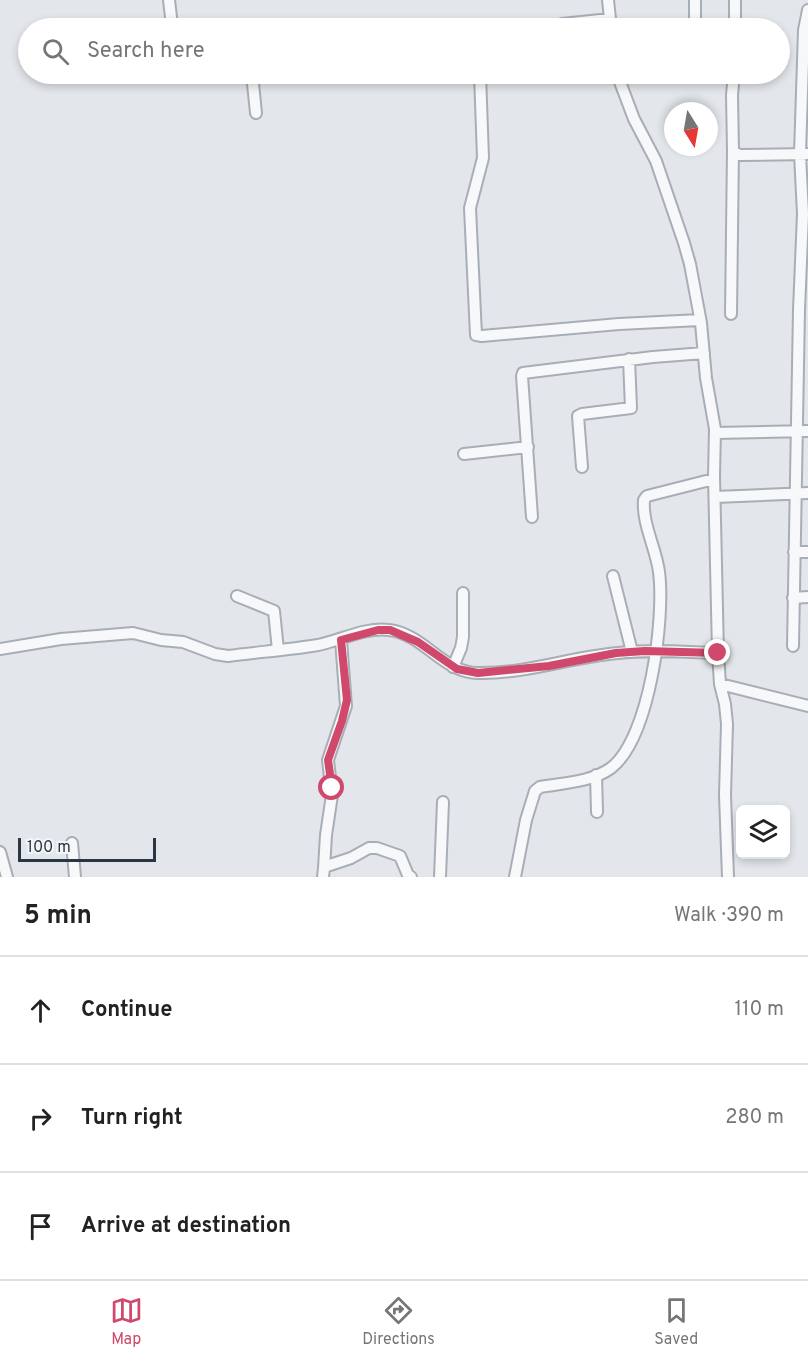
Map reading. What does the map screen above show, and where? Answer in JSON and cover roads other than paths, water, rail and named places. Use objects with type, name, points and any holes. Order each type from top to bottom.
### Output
[{"type":"street","points":[[169,0],[171,18]]},
{"type":"street","points":[[608,0],[610,18]]},
{"type":"street","points":[[695,0],[695,18]]},
{"type":"street","points":[[735,0],[735,18]]},
{"type":"street","points":[[793,646],[796,493],[803,431],[804,30],[808,10]]},
{"type":"street","points":[[253,84],[256,113]]},
{"type":"street","points":[[480,84],[483,158],[470,208],[476,335],[700,320]]},
{"type":"street","points":[[621,84],[634,119],[656,161],[684,243],[700,320],[715,433],[718,653],[720,684],[727,724],[725,795],[728,877]]},
{"type":"street","points":[[731,314],[733,84]]},
{"type":"street","points":[[733,151],[739,155],[804,154]]},
{"type":"street","points":[[532,517],[523,372],[629,359],[704,353]]},
{"type":"street","points":[[582,466],[578,416],[631,408],[629,359]]},
{"type":"street","points":[[715,433],[803,431]]},
{"type":"street","points":[[464,454],[528,447]]},
{"type":"street","points":[[515,877],[526,820],[535,791],[540,787],[596,776],[614,766],[634,737],[656,651],[660,601],[658,562],[646,523],[644,500],[647,496],[714,479]]},
{"type":"street","points":[[715,496],[808,493]]},
{"type":"street","points":[[794,552],[808,552]]},
{"type":"street","points":[[613,576],[632,652]]},
{"type":"street","points":[[453,667],[462,646],[463,593]]},
{"type":"street","points":[[237,596],[274,611],[278,650]]},
{"type":"street","points":[[793,598],[808,597]]},
{"type":"street","points":[[0,649],[60,639],[132,633],[161,640],[183,642],[220,656],[278,650],[341,640],[372,631],[390,630],[418,642],[453,667],[466,672],[491,672],[549,666],[616,653],[656,651],[718,653]]},
{"type":"street","points":[[341,640],[346,706],[328,760],[332,795],[326,835],[324,873],[374,848],[400,856],[411,877]]},
{"type":"street","points":[[720,684],[808,706]]},
{"type":"street","points":[[596,776],[597,812]]},
{"type":"street","points":[[440,877],[443,802]]},
{"type":"street","points":[[72,843],[75,877]]},
{"type":"street","points":[[0,852],[7,877]]}]
